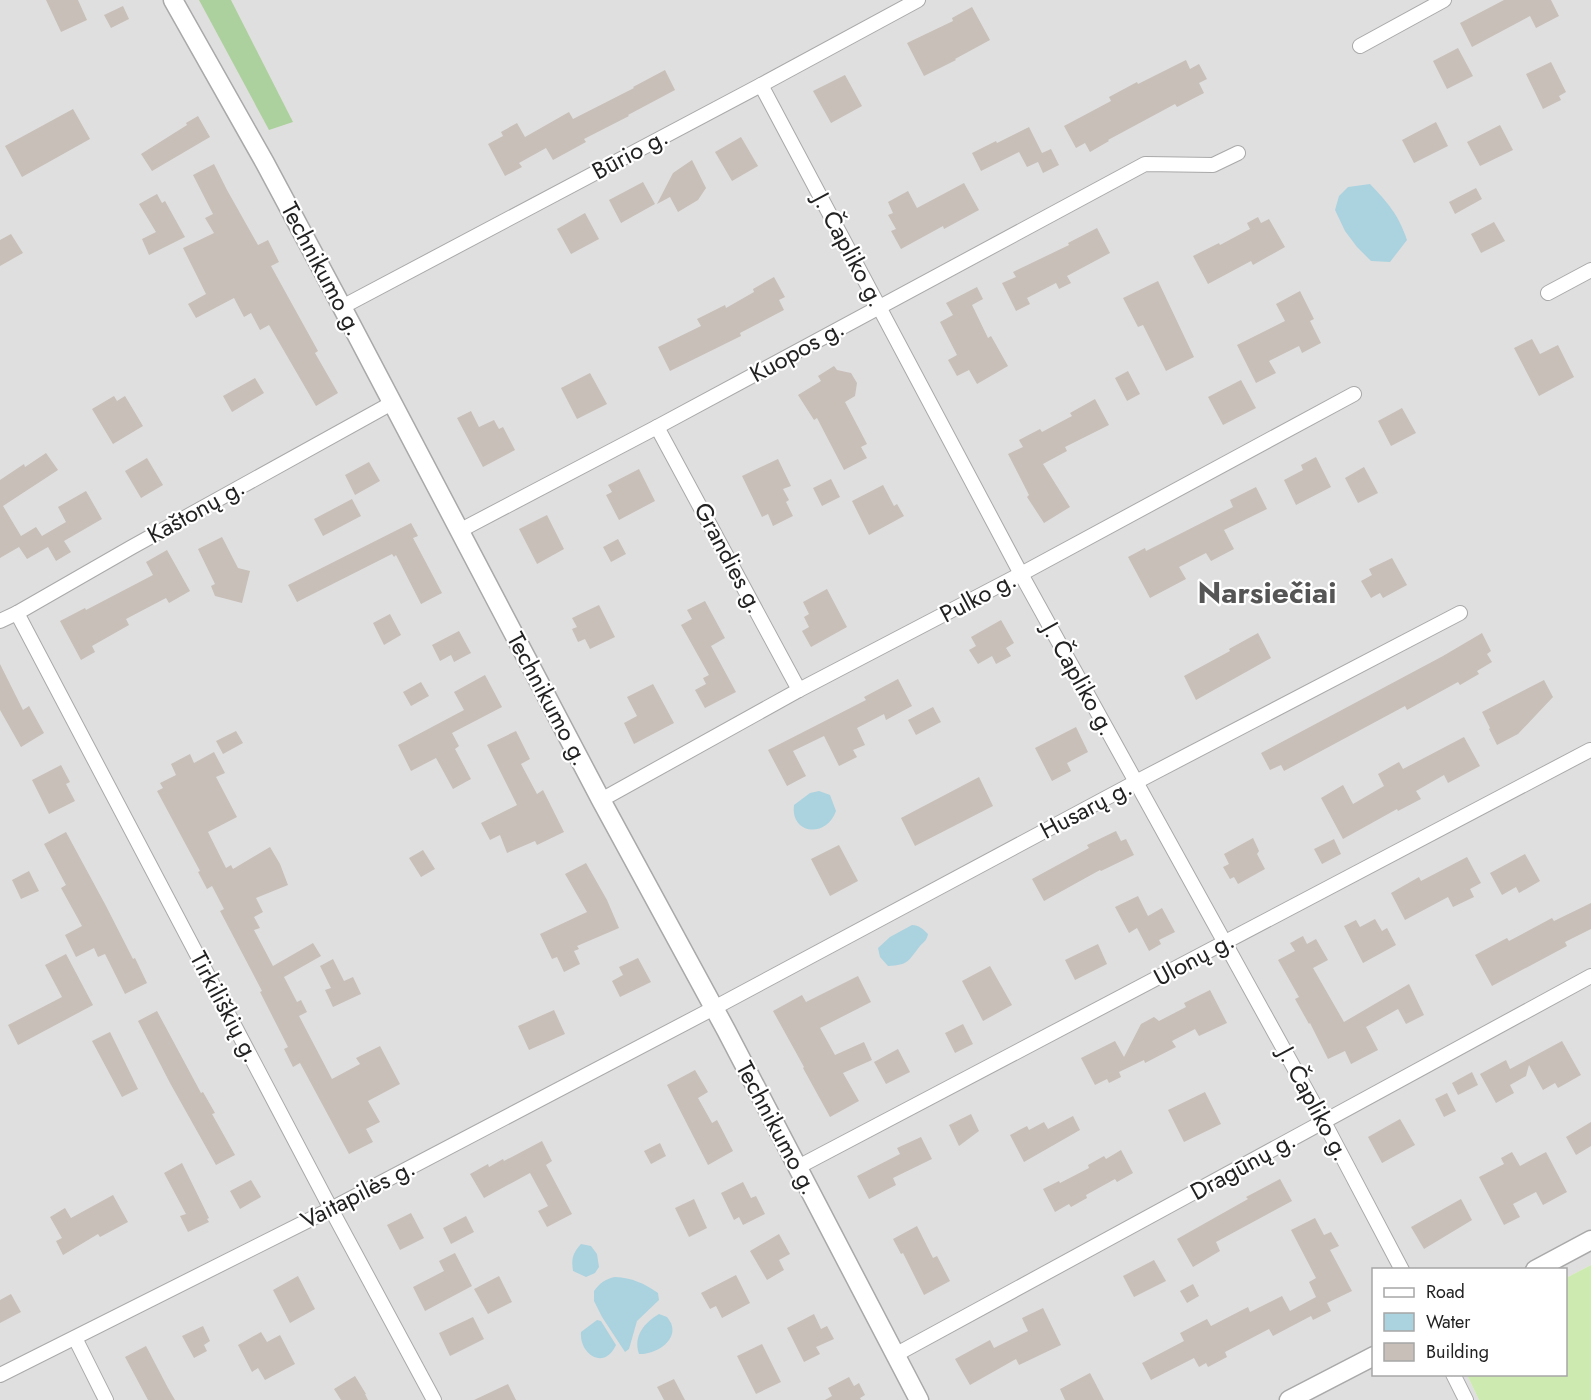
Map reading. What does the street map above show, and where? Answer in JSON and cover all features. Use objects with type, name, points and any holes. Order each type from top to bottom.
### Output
[{"type":"street","name":"Technikumo g.","points":[[173,0],[260,154],[342,307],[919,1400]]},
{"type":"street","name":"Būrio g.","points":[[342,307],[918,0]]},
{"type":"street","points":[[1360,46],[1444,0]]},
{"type":"street","name":"J. Čapliko g.","points":[[761,85],[1021,574],[1226,942],[1401,1268]]},
{"type":"street","name":"Kuopos g.","points":[[459,531],[1145,164],[1213,165],[1238,153]]},
{"type":"street","points":[[1548,293],[1591,270]]},
{"type":"street","name":"Pulko g.","points":[[601,800],[799,690],[1021,574],[1354,394]]},
{"type":"street","name":"Kaštonų g.","points":[[0,621],[392,403]]},
{"type":"street","name":"Grandies g.","points":[[657,427],[799,690]]},
{"type":"street","name":"Tirkiliškių g.","points":[[17,613],[434,1400]]},
{"type":"street","name":"Husarų g.","points":[[714,1008],[1460,613]]},
{"type":"street","name":"Ulonų g.","points":[[798,1167],[1590,750]]},
{"type":"street","name":"Dragūnų g.","points":[[895,1355],[1591,976]]},
{"type":"street","name":"Vaitapilės g.","points":[[0,1375],[331,1209],[714,1008]]},
{"type":"street","points":[[1537,1268],[1591,1239]]},
{"type":"street","points":[[75,1338],[106,1400]]},
{"type":"street","points":[[1289,1400],[1372,1357]]},
{"type":"street","points":[[1454,1376],[1466,1400]]},
{"type":"shaded area","points":[[0,0],[1591,0],[1591,1265],[1567,1277],[1567,1268],[1372,1268],[1372,1376],[1467,1376],[1479,1400],[0,1400]]},
{"type":"green space","points":[[199,0],[231,0],[293,122],[269,130]]},
{"type":"green space","points":[[1591,1265],[1591,1400],[1479,1400],[1467,1376],[1567,1376],[1567,1277]]},
{"type":"water","points":[[1370,184],[1392,209],[1407,240],[1390,262],[1371,261],[1345,231],[1335,210],[1339,196],[1348,187]]},
{"type":"water","points":[[819,791],[830,795],[836,811],[825,826],[817,829],[803,827],[794,815],[794,805],[810,793]]},
{"type":"water","points":[[912,925],[923,929],[928,934],[926,939],[907,961],[900,965],[888,966],[880,957],[878,948],[890,937]]},
{"type":"water","points":[[581,1244],[591,1246],[597,1254],[599,1267],[595,1273],[586,1277],[573,1271],[573,1256]]},
{"type":"water","points":[[615,1277],[648,1286],[658,1293],[659,1300],[637,1321],[629,1349],[625,1352],[594,1301],[596,1288],[606,1280]]},
{"type":"water","points":[[659,1314],[667,1317],[671,1323],[670,1338],[657,1350],[639,1354],[637,1341],[641,1331]]},
{"type":"water","points":[[597,1320],[601,1321],[616,1345],[611,1353],[599,1358],[588,1353],[581,1340],[581,1332]]},
{"type":"building","points":[[46,0],[78,0],[87,20],[61,32]]},
{"type":"building","points":[[1504,0],[1551,0],[1559,16],[1536,28],[1530,16],[1472,47],[1460,23]]},
{"type":"building","points":[[123,6],[129,19],[111,28],[104,15]]},
{"type":"building","points":[[972,7],[990,40],[924,76],[907,43],[953,21],[952,18]]},
{"type":"building","points":[[1458,48],[1473,76],[1447,89],[1433,61]]},
{"type":"building","points":[[1186,60],[1190,69],[1199,64],[1207,79],[1199,83],[1204,93],[1177,107],[1175,104],[1090,152],[1085,143],[1076,148],[1064,126],[1111,101],[1109,97]]},
{"type":"building","points":[[1551,62],[1566,92],[1559,96],[1561,100],[1543,109],[1526,74]]},
{"type":"building","points":[[665,70],[675,90],[584,139],[586,142],[553,160],[546,148],[519,163],[522,167],[505,176],[488,144],[503,136],[501,132],[517,123],[525,137],[569,112],[573,119]]},
{"type":"building","points":[[845,75],[862,106],[831,123],[813,91]]},
{"type":"building","points":[[73,109],[90,139],[22,177],[5,146]]},
{"type":"building","points":[[198,116],[210,137],[152,171],[141,154]]},
{"type":"building","points":[[1436,122],[1448,146],[1414,163],[1402,140]]},
{"type":"building","points":[[1500,125],[1513,150],[1480,166],[1467,142]]},
{"type":"building","points":[[1029,127],[1042,153],[1051,149],[1059,165],[1043,173],[1038,162],[1027,167],[1019,152],[981,171],[972,153]]},
{"type":"building","points":[[741,137],[758,166],[732,181],[715,152]]},
{"type":"building","points":[[692,160],[706,188],[698,200],[678,212],[670,197],[657,204],[673,173]]},
{"type":"building","points":[[214,164],[258,245],[268,240],[279,262],[271,266],[318,351],[315,353],[338,393],[316,406],[269,325],[260,330],[251,313],[244,317],[234,298],[196,318],[188,304],[206,294],[183,248],[214,233],[205,218],[213,214],[193,175]]},
{"type":"building","points":[[643,182],[655,204],[621,223],[609,200]]},
{"type":"building","points":[[964,183],[979,210],[901,249],[891,231],[896,229],[888,215],[893,213],[888,202],[908,191],[917,208]]},
{"type":"building","points":[[1476,188],[1482,199],[1455,214],[1449,202]]},
{"type":"building","points":[[157,194],[162,203],[165,201],[185,237],[149,255],[142,239],[156,232],[139,204]]},
{"type":"building","points":[[585,213],[599,239],[571,254],[557,229]]},
{"type":"building","points":[[1258,217],[1261,223],[1269,219],[1285,247],[1253,265],[1251,261],[1208,284],[1193,256],[1250,229],[1247,223]]},
{"type":"building","points":[[1494,222],[1505,241],[1481,253],[1471,234]]},
{"type":"building","points":[[1097,228],[1110,253],[1067,276],[1071,283],[1059,289],[1056,283],[1027,298],[1030,304],[1016,311],[1002,283],[1016,277],[1013,272],[1069,245],[1068,243]]},
{"type":"building","points":[[11,234],[23,253],[0,266],[0,240]]},
{"type":"building","points":[[774,277],[785,297],[779,300],[784,310],[740,333],[741,336],[670,371],[658,347],[701,326],[697,319],[725,305],[726,308]]},
{"type":"building","points":[[1158,281],[1194,357],[1166,371],[1143,325],[1138,327],[1123,298]]},
{"type":"building","points":[[977,287],[983,299],[972,305],[988,338],[991,336],[1008,366],[977,384],[969,370],[957,376],[948,360],[957,355],[940,322],[953,315],[946,303]]},
{"type":"building","points":[[1300,291],[1314,319],[1310,321],[1321,343],[1302,353],[1299,346],[1269,361],[1276,373],[1256,383],[1237,345],[1285,321],[1276,304]]},
{"type":"building","points":[[1532,339],[1540,354],[1558,345],[1574,377],[1539,396],[1514,348]]},
{"type":"building","points":[[834,366],[837,370],[851,373],[857,383],[855,396],[845,402],[867,444],[861,447],[867,458],[844,470],[817,418],[814,420],[798,395],[821,381],[818,376]]},
{"type":"building","points":[[1128,371],[1140,394],[1127,401],[1115,378]]},
{"type":"building","points":[[590,373],[607,404],[577,419],[561,388]]},
{"type":"building","points":[[255,378],[264,393],[232,412],[223,396]]},
{"type":"building","points":[[1241,380],[1256,408],[1223,425],[1208,397]]},
{"type":"building","points":[[114,396],[117,401],[125,396],[143,426],[113,444],[92,409]]},
{"type":"building","points":[[1095,399],[1109,425],[1065,447],[1067,451],[1043,464],[1070,507],[1044,523],[1027,497],[1029,495],[1008,454],[1023,447],[1019,440],[1040,429],[1042,432],[1072,416],[1070,413]]},
{"type":"building","points":[[1402,408],[1416,433],[1391,446],[1378,421]]},
{"type":"building","points":[[471,411],[479,427],[494,420],[499,429],[503,427],[515,450],[483,467],[457,418]]},
{"type":"building","points":[[46,453],[58,470],[3,506],[21,536],[36,527],[42,536],[66,522],[58,507],[86,491],[102,519],[64,541],[71,552],[56,561],[48,547],[27,559],[19,547],[0,558],[0,480]]},
{"type":"building","points":[[1316,457],[1331,487],[1296,505],[1284,480],[1303,470],[1301,465]]},
{"type":"building","points":[[147,458],[163,485],[141,498],[125,471]]},
{"type":"building","points":[[778,459],[791,486],[783,489],[789,500],[786,502],[793,516],[773,526],[768,514],[762,517],[742,476]]},
{"type":"building","points":[[369,462],[380,481],[355,495],[345,475]]},
{"type":"building","points":[[1364,467],[1378,493],[1358,503],[1345,478]]},
{"type":"building","points":[[639,469],[655,501],[619,520],[606,495],[612,492],[608,485]]},
{"type":"building","points":[[831,479],[840,497],[822,506],[813,488]]},
{"type":"building","points":[[883,485],[894,506],[897,504],[904,516],[869,535],[852,501]]},
{"type":"building","points":[[1256,487],[1267,509],[1224,530],[1234,549],[1211,561],[1206,553],[1179,567],[1186,579],[1150,598],[1128,557],[1145,548],[1146,551],[1233,507],[1230,500]]},
{"type":"building","points":[[352,499],[361,516],[323,536],[314,519]]},
{"type":"building","points":[[547,515],[564,549],[537,564],[519,529]]},
{"type":"building","points":[[411,523],[418,536],[413,538],[442,593],[421,604],[396,555],[394,557],[392,554],[297,602],[288,585]]},
{"type":"building","points":[[222,537],[238,568],[250,571],[242,603],[215,596],[211,586],[215,584],[198,549]]},
{"type":"building","points":[[618,539],[626,554],[611,562],[603,547]]},
{"type":"building","points":[[167,550],[190,591],[169,603],[166,598],[126,619],[129,625],[92,646],[95,652],[81,660],[60,621],[153,575],[146,562]]},
{"type":"building","points":[[1392,558],[1407,585],[1383,598],[1380,593],[1371,598],[1361,581],[1372,575],[1369,569]]},
{"type":"building","points":[[827,589],[847,627],[811,647],[802,631],[809,627],[804,617],[809,614],[803,602]]},
{"type":"building","points":[[705,601],[725,638],[711,646],[736,692],[705,708],[695,690],[706,684],[703,678],[709,675],[681,625],[692,619],[687,610]]},
{"type":"building","points":[[599,605],[615,637],[590,649],[585,639],[578,642],[572,629],[577,627],[572,618]]},
{"type":"building","points":[[390,614],[401,635],[384,645],[373,623]]},
{"type":"building","points":[[1001,620],[1014,643],[1006,648],[1011,656],[996,664],[992,656],[978,664],[969,650],[976,646],[971,637]]},
{"type":"building","points":[[459,631],[471,653],[454,662],[451,655],[440,661],[432,645]]},
{"type":"building","points":[[1258,633],[1271,658],[1196,700],[1184,676]]},
{"type":"building","points":[[1482,633],[1491,651],[1487,654],[1492,662],[1477,671],[1479,674],[1460,685],[1458,682],[1407,710],[1405,706],[1284,771],[1281,765],[1270,770],[1261,753]]},
{"type":"building","points":[[0,664],[23,710],[29,706],[44,733],[21,747],[0,710]]},
{"type":"building","points":[[485,675],[502,707],[452,733],[459,746],[455,749],[471,779],[453,789],[436,758],[411,771],[398,745],[464,710],[454,692]]},
{"type":"building","points":[[898,679],[912,706],[886,720],[884,714],[857,728],[865,745],[853,750],[857,757],[839,766],[824,736],[793,751],[806,776],[787,786],[768,750],[866,700],[864,697]]},
{"type":"building","points":[[1544,680],[1553,697],[1518,734],[1497,745],[1482,712]]},
{"type":"building","points":[[421,682],[429,696],[411,706],[403,692]]},
{"type":"building","points":[[653,684],[674,723],[634,744],[624,723],[637,716],[627,697]]},
{"type":"building","points":[[933,707],[941,722],[916,735],[908,720]]},
{"type":"building","points":[[1076,727],[1088,752],[1067,763],[1071,771],[1052,781],[1035,748]]},
{"type":"building","points":[[236,731],[243,743],[223,754],[216,741]]},
{"type":"building","points":[[516,731],[530,759],[521,764],[537,794],[543,790],[564,832],[537,845],[535,841],[507,853],[500,835],[490,840],[481,823],[517,805],[487,745]]},
{"type":"building","points":[[1464,737],[1480,766],[1448,783],[1444,775],[1416,791],[1421,799],[1398,811],[1397,809],[1343,839],[1321,798],[1343,785],[1353,804],[1384,786],[1378,774],[1399,762],[1403,769]]},
{"type":"building","points":[[214,752],[225,773],[216,777],[237,817],[208,832],[226,868],[231,865],[233,869],[270,847],[280,864],[288,885],[256,898],[263,912],[254,917],[260,928],[254,930],[273,966],[313,943],[321,956],[284,977],[297,1002],[301,1000],[307,1012],[299,1016],[332,1079],[360,1064],[356,1058],[380,1046],[400,1084],[368,1101],[380,1122],[366,1129],[373,1142],[349,1154],[300,1063],[293,1067],[284,1049],[288,1047],[260,992],[262,991],[220,911],[224,909],[212,886],[207,889],[198,872],[200,871],[157,791],[163,788],[160,783],[176,775],[171,764],[190,754],[194,763]]},
{"type":"building","points":[[61,765],[70,782],[66,784],[75,801],[49,814],[32,780]]},
{"type":"building","points":[[979,777],[993,806],[915,846],[901,818]]},
{"type":"building","points":[[1116,831],[1121,841],[1126,839],[1134,855],[1100,870],[1044,901],[1032,879],[1089,848],[1087,845]]},
{"type":"building","points":[[66,832],[147,983],[125,994],[105,954],[98,957],[94,948],[76,957],[65,935],[82,926],[61,888],[66,885],[44,844]]},
{"type":"building","points":[[1253,838],[1259,851],[1257,854],[1265,869],[1238,884],[1234,877],[1230,879],[1223,867],[1229,864],[1224,854]]},
{"type":"building","points":[[1334,839],[1341,854],[1322,864],[1314,849]]},
{"type":"building","points":[[839,845],[858,881],[830,896],[811,859]]},
{"type":"building","points":[[423,850],[435,869],[421,877],[409,858]]},
{"type":"building","points":[[1525,854],[1540,881],[1519,893],[1516,887],[1502,895],[1490,873]]},
{"type":"building","points":[[1467,857],[1481,883],[1470,889],[1474,897],[1453,907],[1448,897],[1405,920],[1391,893],[1419,877],[1421,881]]},
{"type":"building","points":[[586,863],[607,900],[619,928],[577,946],[579,949],[574,951],[580,964],[564,972],[557,957],[552,959],[540,934],[587,912],[565,874]]},
{"type":"building","points":[[29,871],[39,891],[21,899],[12,880]]},
{"type":"building","points":[[1138,896],[1148,916],[1162,908],[1175,932],[1159,940],[1161,944],[1149,951],[1137,928],[1129,933],[1115,907]]},
{"type":"building","points":[[1591,903],[1591,929],[1565,942],[1567,946],[1492,986],[1475,955],[1507,938],[1509,941],[1552,918],[1554,921]]},
{"type":"building","points":[[1375,919],[1382,931],[1387,928],[1396,945],[1363,963],[1344,926],[1356,920],[1360,927]]},
{"type":"building","points":[[1303,936],[1307,944],[1316,939],[1328,960],[1313,968],[1344,1022],[1409,984],[1424,1015],[1406,1024],[1398,1009],[1366,1027],[1378,1050],[1351,1064],[1345,1051],[1328,1059],[1295,999],[1299,997],[1278,960],[1295,951],[1290,943]]},
{"type":"building","points":[[1098,944],[1107,964],[1075,980],[1065,960]]},
{"type":"building","points":[[66,954],[93,1005],[18,1045],[8,1025],[62,997],[45,965]]},
{"type":"building","points":[[638,958],[651,982],[620,997],[612,981],[623,975],[619,967]]},
{"type":"building","points":[[333,959],[344,981],[353,977],[361,994],[333,1007],[325,990],[331,988],[320,966]]},
{"type":"building","points":[[990,966],[1012,1005],[983,1021],[962,981]]},
{"type":"building","points":[[858,976],[871,1002],[820,1028],[835,1055],[864,1042],[872,1060],[843,1073],[859,1101],[830,1117],[773,1011],[802,995],[806,1002]]},
{"type":"building","points":[[1210,990],[1227,1023],[1199,1036],[1195,1029],[1172,1041],[1176,1047],[1145,1063],[1144,1060],[1119,1072],[1121,1077],[1109,1083],[1107,1079],[1095,1085],[1081,1058],[1115,1041],[1124,1057],[1141,1024],[1154,1017],[1159,1021],[1186,1007],[1184,1003]]},
{"type":"building","points":[[554,1010],[565,1034],[529,1050],[518,1026]]},
{"type":"building","points":[[157,1011],[201,1093],[203,1092],[215,1113],[212,1114],[235,1155],[216,1165],[138,1021]]},
{"type":"building","points":[[963,1024],[973,1044],[955,1053],[945,1033]]},
{"type":"building","points":[[110,1032],[138,1089],[122,1097],[92,1041]]},
{"type":"building","points":[[1562,1041],[1581,1075],[1558,1088],[1555,1083],[1543,1090],[1529,1065],[1526,1076],[1510,1085],[1514,1093],[1496,1103],[1480,1074],[1506,1060],[1510,1069]]},
{"type":"building","points":[[898,1049],[910,1072],[886,1084],[874,1062]]},
{"type":"building","points":[[695,1070],[708,1092],[698,1098],[712,1123],[717,1120],[733,1151],[708,1165],[667,1085]]},
{"type":"building","points":[[1472,1072],[1478,1085],[1458,1095],[1452,1083]]},
{"type":"building","points":[[1205,1092],[1221,1124],[1184,1142],[1168,1110]]},
{"type":"building","points":[[1447,1093],[1456,1111],[1444,1117],[1435,1099]]},
{"type":"building","points":[[971,1114],[979,1131],[959,1146],[949,1125]]},
{"type":"building","points":[[1073,1116],[1080,1130],[1024,1162],[1010,1135],[1027,1126],[1029,1130],[1044,1122],[1048,1129]]},
{"type":"building","points":[[1400,1119],[1415,1145],[1382,1163],[1368,1137]]},
{"type":"building","points":[[1591,1122],[1591,1146],[1576,1155],[1566,1137]]},
{"type":"building","points":[[921,1137],[932,1159],[893,1178],[896,1185],[869,1199],[857,1176],[900,1154],[897,1148]]},
{"type":"building","points":[[542,1141],[552,1161],[546,1165],[572,1214],[547,1227],[538,1211],[548,1206],[530,1173],[484,1198],[470,1174],[488,1164],[489,1167],[503,1159],[504,1161]]},
{"type":"building","points":[[660,1143],[666,1156],[651,1164],[644,1151]]},
{"type":"building","points":[[1121,1150],[1133,1173],[1117,1182],[1115,1179],[1086,1195],[1087,1198],[1071,1207],[1069,1204],[1055,1212],[1043,1189],[1089,1168],[1088,1165],[1104,1156],[1106,1159]]},
{"type":"building","points":[[1512,1152],[1520,1166],[1546,1152],[1567,1192],[1543,1205],[1536,1192],[1513,1204],[1520,1217],[1504,1225],[1479,1177],[1504,1164],[1501,1158]]},
{"type":"building","points":[[182,1163],[209,1218],[207,1219],[209,1222],[188,1232],[180,1216],[186,1214],[164,1173]]},
{"type":"building","points":[[1280,1179],[1292,1201],[1216,1242],[1220,1251],[1193,1267],[1177,1239]]},
{"type":"building","points":[[251,1180],[261,1197],[240,1209],[230,1191]]},
{"type":"building","points":[[743,1182],[751,1198],[756,1196],[765,1214],[743,1225],[739,1217],[734,1220],[721,1193]]},
{"type":"building","points":[[113,1195],[128,1222],[100,1237],[98,1234],[63,1255],[56,1241],[62,1238],[50,1217],[65,1208],[71,1218]]},
{"type":"building","points":[[694,1199],[707,1228],[689,1237],[675,1208]]},
{"type":"building","points":[[1461,1199],[1472,1220],[1424,1249],[1411,1227]]},
{"type":"building","points":[[411,1213],[424,1238],[400,1250],[387,1225]]},
{"type":"building","points":[[466,1216],[474,1232],[451,1244],[443,1228]]},
{"type":"building","points":[[1315,1218],[1324,1235],[1331,1232],[1339,1246],[1330,1250],[1352,1291],[1327,1303],[1331,1311],[1313,1320],[1311,1316],[1273,1336],[1269,1329],[1225,1352],[1227,1357],[1208,1367],[1206,1363],[1199,1367],[1194,1358],[1151,1380],[1142,1363],[1184,1341],[1180,1333],[1207,1319],[1211,1326],[1248,1307],[1250,1312],[1282,1296],[1290,1311],[1316,1297],[1309,1282],[1316,1278],[1291,1230]]},
{"type":"building","points":[[917,1226],[933,1258],[937,1256],[950,1281],[924,1295],[903,1253],[901,1254],[893,1239]]},
{"type":"building","points":[[779,1234],[790,1254],[779,1260],[784,1270],[767,1280],[750,1251]]},
{"type":"building","points":[[455,1253],[472,1286],[425,1311],[413,1287],[444,1271],[439,1261]]},
{"type":"building","points":[[1154,1260],[1166,1281],[1134,1297],[1123,1276]]},
{"type":"building","points":[[736,1275],[750,1303],[722,1318],[716,1306],[710,1309],[701,1293]]},
{"type":"building","points":[[298,1276],[315,1309],[290,1323],[273,1290]]},
{"type":"building","points":[[499,1276],[512,1302],[488,1314],[474,1289]]},
{"type":"building","points":[[1193,1284],[1199,1296],[1187,1303],[1180,1291]]},
{"type":"building","points":[[11,1294],[21,1312],[0,1323],[0,1300]]},
{"type":"building","points":[[1043,1308],[1061,1345],[1019,1365],[1016,1359],[970,1385],[955,1359],[990,1340],[994,1348],[1028,1331],[1022,1318]]},
{"type":"building","points":[[814,1314],[821,1329],[827,1326],[834,1339],[816,1347],[820,1354],[804,1362],[787,1328]]},
{"type":"building","points":[[473,1317],[484,1339],[450,1356],[439,1333]]},
{"type":"building","points":[[203,1326],[210,1341],[204,1345],[207,1351],[194,1358],[182,1336]]},
{"type":"building","points":[[261,1332],[267,1342],[280,1335],[295,1364],[265,1380],[258,1368],[252,1372],[238,1345]]},
{"type":"building","points":[[762,1344],[781,1382],[756,1394],[737,1356]]},
{"type":"building","points":[[146,1346],[175,1400],[148,1400],[125,1357]]},
{"type":"building","points":[[1090,1373],[1104,1400],[1065,1400],[1060,1389]]},
{"type":"building","points":[[355,1376],[368,1400],[341,1400],[334,1389]]},
{"type":"building","points":[[849,1377],[854,1386],[859,1383],[865,1395],[860,1398],[861,1400],[825,1400],[832,1396],[828,1388]]},
{"type":"building","points":[[674,1379],[685,1400],[664,1400],[657,1387]]},
{"type":"building","points":[[508,1384],[516,1400],[474,1400]]},
{"type":"district","name":"Narsiečiai","points":[[1267,593]]}]
